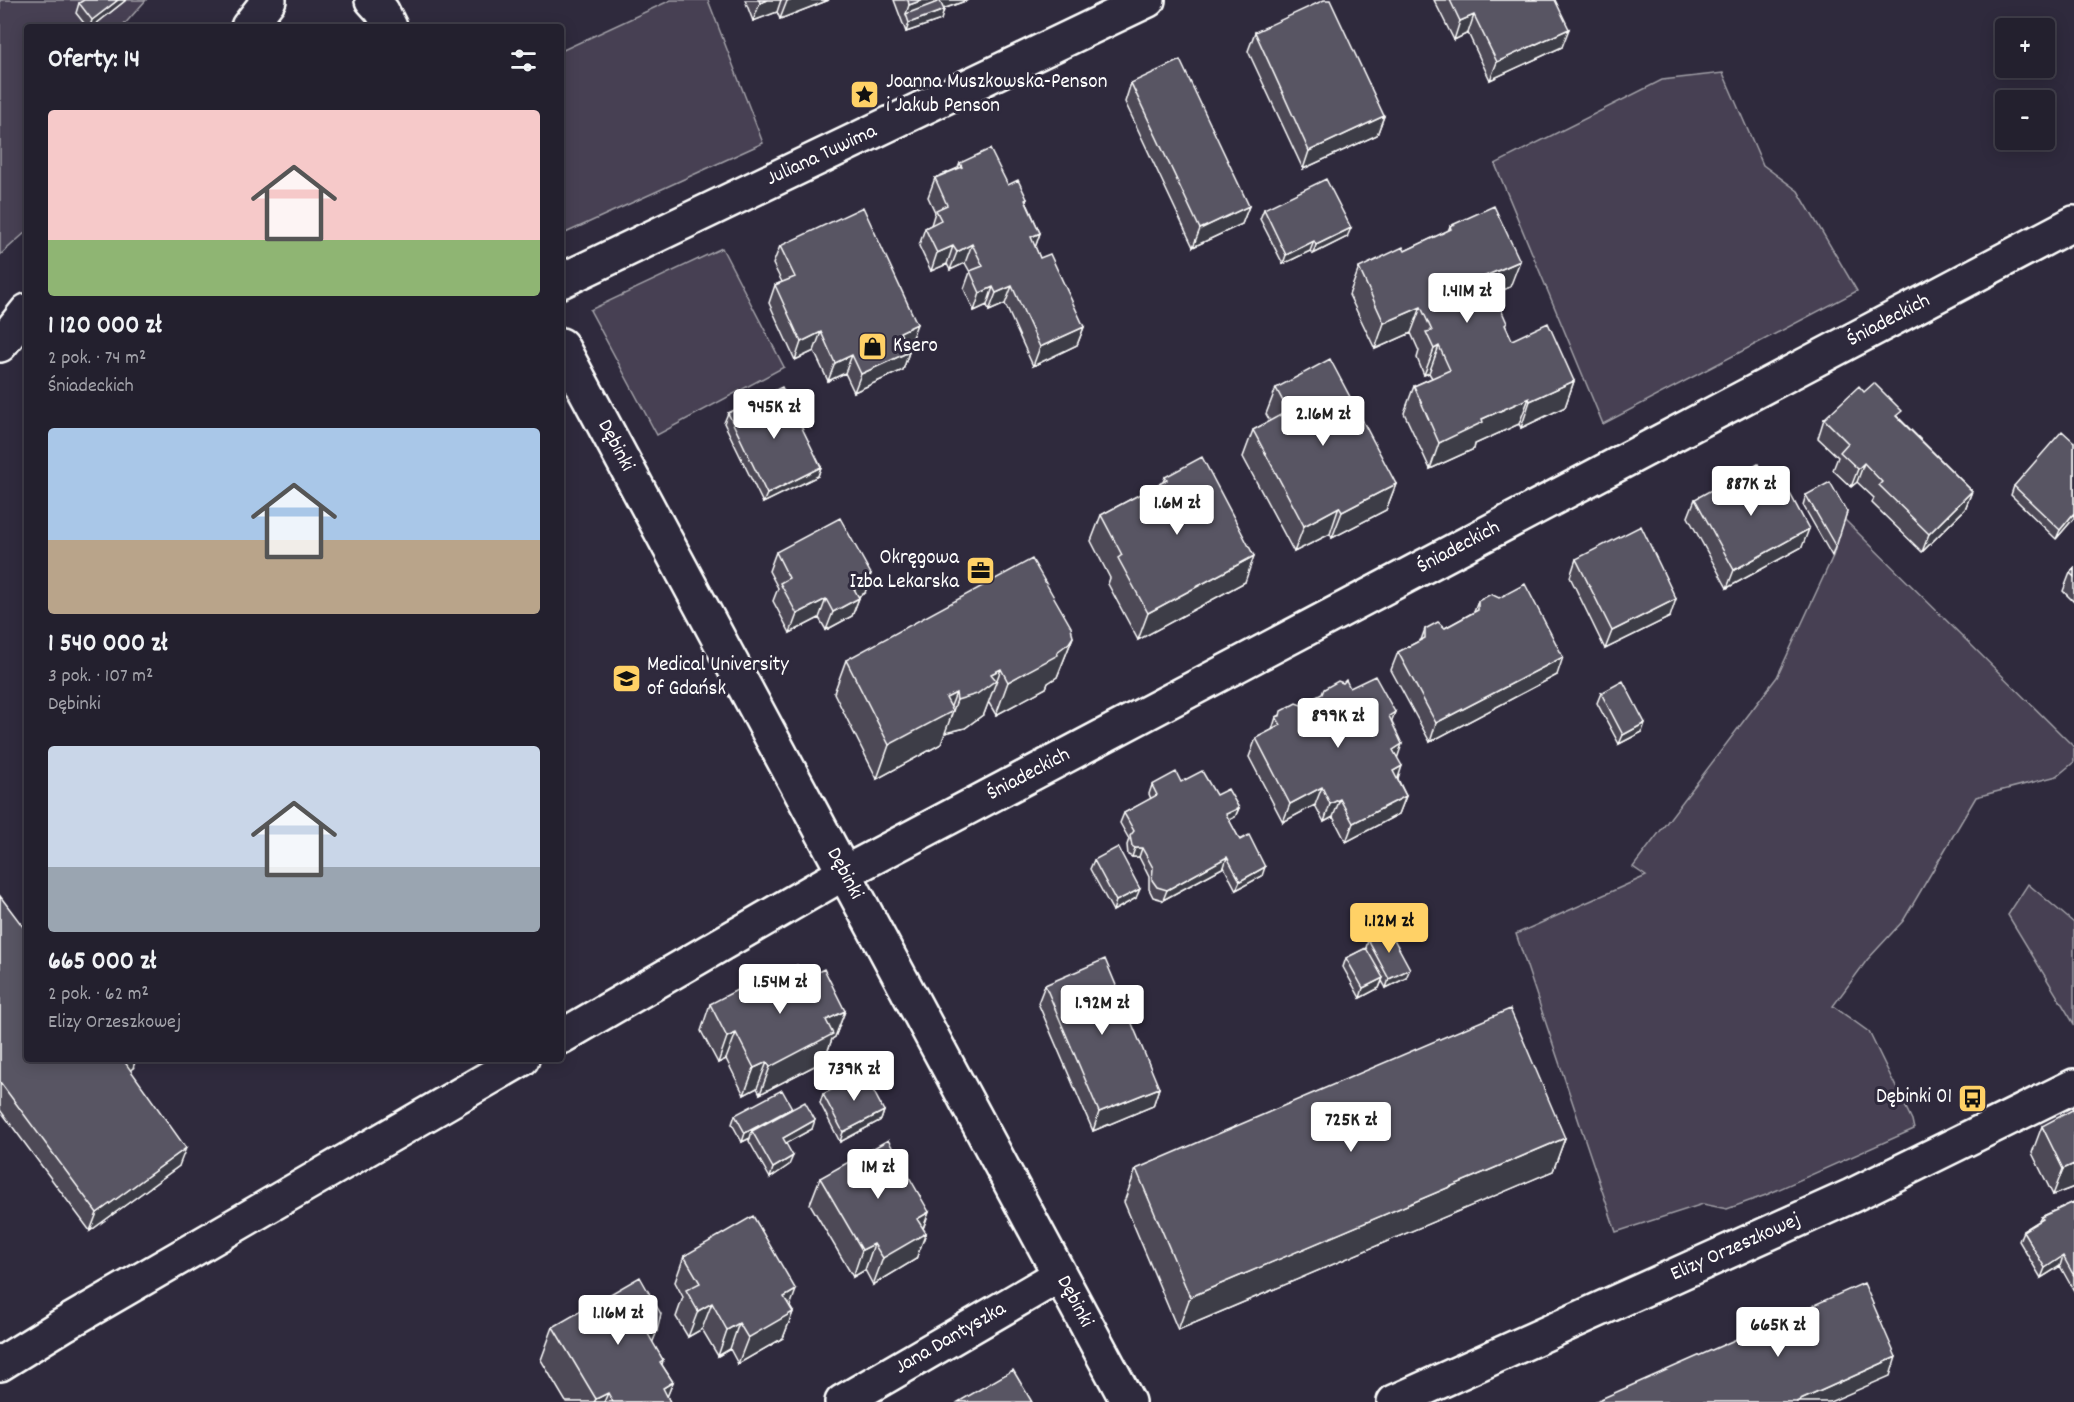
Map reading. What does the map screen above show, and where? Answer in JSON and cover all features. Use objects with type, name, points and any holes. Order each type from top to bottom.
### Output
[{"type":"street","points":[[250,24],[269,0]]},
{"type":"street","points":[[372,0],[388,24]]},
{"type":"street","name":"Juliana Tuwima","points":[[564,280],[1148,0]]},
{"type":"street","name":"Śniadeckich","points":[[564,1035],[844,873],[2074,224]]},
{"type":"street","points":[[0,345],[24,315]]},
{"type":"street","name":"Dębinki","points":[[564,351],[1128,1402]]},
{"type":"street","points":[[0,1364],[63,1325],[517,1062]]},
{"type":"street","name":"Elizy Orzeszkowej","points":[[1394,1402],[1851,1196],[2074,1086]]},
{"type":"street","name":"Jana Dantyszka","points":[[842,1402],[1060,1275]]},
{"type":"shaded area","points":[[0,0],[146,0],[125,24],[24,24],[24,234],[0,255]]},
{"type":"shaded area","points":[[671,0],[708,0],[763,143],[564,234],[564,50]]},
{"type":"shaded area","points":[[1723,73],[1763,165],[1798,191],[1857,291],[1603,424],[1495,164],[1662,80]]},
{"type":"shaded area","points":[[722,248],[784,367],[657,435],[590,310]]},
{"type":"shaded area","points":[[1844,519],[2074,747],[2074,762],[2057,776],[1976,797],[1903,921],[1867,960],[1833,1006],[1869,1032],[1912,1120],[1914,1129],[1766,1195],[1727,1209],[1703,1204],[1616,1232],[1516,934],[1646,876],[1633,867],[1777,677],[1833,556]]},
{"type":"shaded area","points":[[2028,884],[2074,923],[2074,1024],[2008,915]]},
{"type":"building","points":[[84,0],[118,0],[92,20],[79,3]]},
{"type":"building","points":[[908,0],[923,0],[909,5]]},
{"type":"building","points":[[1324,0],[1330,0],[1384,116],[1309,151],[1255,32]]},
{"type":"building","points":[[1450,0],[1555,0],[1569,29],[1497,62],[1474,15],[1460,21]]},
{"type":"building","points":[[940,1],[944,10],[909,23],[906,14]]},
{"type":"building","points":[[1180,60],[1249,206],[1200,229],[1131,83]]},
{"type":"building","points":[[990,149],[1008,185],[1018,180],[1040,233],[1031,237],[1040,258],[1050,254],[1084,327],[1040,347],[1012,286],[996,293],[993,287],[980,293],[970,271],[983,266],[972,244],[957,252],[953,246],[937,253],[925,228],[941,220],[936,210],[947,205],[935,178],[962,167],[960,163]]},
{"type":"building","points":[[1326,179],[1351,228],[1316,245],[1314,241],[1286,255],[1264,209]]},
{"type":"building","points":[[1494,206],[1520,261],[1483,277],[1490,293],[1493,291],[1512,340],[1548,323],[1574,381],[1482,419],[1483,422],[1439,443],[1414,386],[1450,370],[1439,346],[1434,349],[1426,332],[1432,331],[1421,307],[1384,323],[1359,268],[1403,247],[1405,251],[1451,229],[1450,226]]},
{"type":"building","points":[[863,207],[917,324],[900,332],[909,352],[861,374],[852,355],[835,363],[821,332],[801,342],[775,285],[795,277],[780,246]]},
{"type":"building","points":[[1330,359],[1396,484],[1342,512],[1339,507],[1304,526],[1253,430],[1288,411],[1276,388]]},
{"type":"building","points":[[1874,383],[1902,411],[1896,416],[1972,491],[1929,534],[1879,485],[1882,482],[1864,463],[1858,469],[1840,452],[1848,443],[1824,419],[1859,386],[1864,392]]},
{"type":"building","points":[[782,387],[821,467],[767,494],[728,413]]},
{"type":"building","points":[[2062,431],[2074,442],[2074,513],[2060,530],[2014,486]]},
{"type":"building","points":[[1202,457],[1254,556],[1148,613],[1118,558],[1122,555],[1101,515],[1167,480],[1165,477]]},
{"type":"building","points":[[1758,464],[1774,494],[1787,488],[1809,529],[1734,570],[1695,499]]},
{"type":"building","points":[[1830,482],[1847,512],[1836,547],[1806,495]]},
{"type":"building","points":[[840,518],[871,574],[852,585],[859,598],[833,612],[826,599],[797,614],[780,583],[789,578],[776,552]]},
{"type":"building","points":[[1641,526],[1676,599],[1612,631],[1576,559]]},
{"type":"building","points":[[1032,559],[1071,627],[1073,637],[1069,643],[1057,652],[1058,655],[1008,682],[1001,669],[991,674],[996,680],[977,694],[957,700],[956,693],[946,698],[953,711],[889,745],[846,660]]},
{"type":"building","points":[[1525,584],[1563,657],[1436,723],[1398,652],[1425,638],[1425,629],[1438,622],[1445,628],[1478,610],[1478,601],[1491,594],[1499,598]]},
{"type":"building","points":[[1375,676],[1395,712],[1389,716],[1402,744],[1393,750],[1402,766],[1393,771],[1406,796],[1353,823],[1340,799],[1330,804],[1322,787],[1290,804],[1256,738],[1281,725],[1276,717],[1280,716],[1281,711],[1296,703],[1301,705],[1322,694],[1324,689],[1338,681],[1343,683],[1346,680],[1350,688]]},
{"type":"building","points":[[1623,681],[1645,723],[1623,735],[1601,693]]},
{"type":"building","points":[[1202,771],[1216,795],[1228,789],[1239,808],[1226,814],[1240,840],[1249,835],[1265,867],[1240,881],[1227,857],[1167,890],[1157,887],[1152,880],[1153,868],[1142,848],[1132,846],[1130,836],[1134,831],[1124,813],[1157,795],[1152,785],[1176,772],[1181,782]]},
{"type":"building","points":[[1118,847],[1140,889],[1116,901],[1094,860]]},
{"type":"building","points":[[0,896],[24,928],[24,1062],[125,1062],[186,1148],[97,1213],[0,1082]]},
{"type":"building","points":[[1389,930],[1410,969],[1389,979],[1368,940]]},
{"type":"building","points":[[1366,948],[1383,978],[1363,988],[1346,958]]},
{"type":"building","points":[[1105,959],[1159,1088],[1099,1112],[1045,985]]},
{"type":"building","points":[[797,965],[804,979],[824,969],[845,1011],[826,1020],[833,1034],[770,1067],[767,1062],[754,1068],[736,1033],[727,1037],[710,1004],[762,977],[765,982]]},
{"type":"building","points":[[1510,1009],[1565,1138],[1190,1297],[1136,1169]]},
{"type":"building","points":[[864,1073],[884,1111],[843,1132],[823,1094]]},
{"type":"building","points":[[782,1090],[792,1108],[745,1133],[735,1115]]},
{"type":"building","points":[[805,1102],[815,1120],[783,1138],[793,1156],[773,1168],[752,1131]]},
{"type":"building","points":[[2074,1109],[2074,1164],[2063,1169],[2042,1126]]},
{"type":"building","points":[[888,1140],[929,1212],[917,1219],[926,1233],[883,1258],[874,1244],[862,1250],[820,1178]]},
{"type":"building","points":[[2074,1202],[2074,1276],[2063,1256],[2045,1268],[2023,1231],[2043,1219],[2041,1217]]},
{"type":"building","points":[[753,1216],[796,1290],[784,1297],[793,1312],[748,1338],[739,1323],[727,1330],[712,1303],[698,1311],[686,1290],[700,1283],[684,1256]]},
{"type":"building","points":[[640,1277],[661,1314],[657,1331],[648,1334],[663,1360],[660,1362],[673,1382],[663,1388],[670,1402],[613,1402],[608,1393],[596,1399],[553,1327]]},
{"type":"building","points":[[1864,1283],[1896,1357],[1796,1402],[1594,1402]]},
{"type":"building","points":[[1013,1370],[1032,1402],[958,1402]]},
{"type":"place","name":"Joanna Muszkowska-Penson i Jakub Penson","points":[[865,95]]},
{"type":"place","name":"Ksero","points":[[872,347]]},
{"type":"place","name":"Okręgowa Izba Lekarska","points":[[980,571]]},
{"type":"place","name":"Medical University of Gdańsk","points":[[626,678]]},
{"type":"place","name":"Dębinki 01","points":[[1973,1098]]}]
